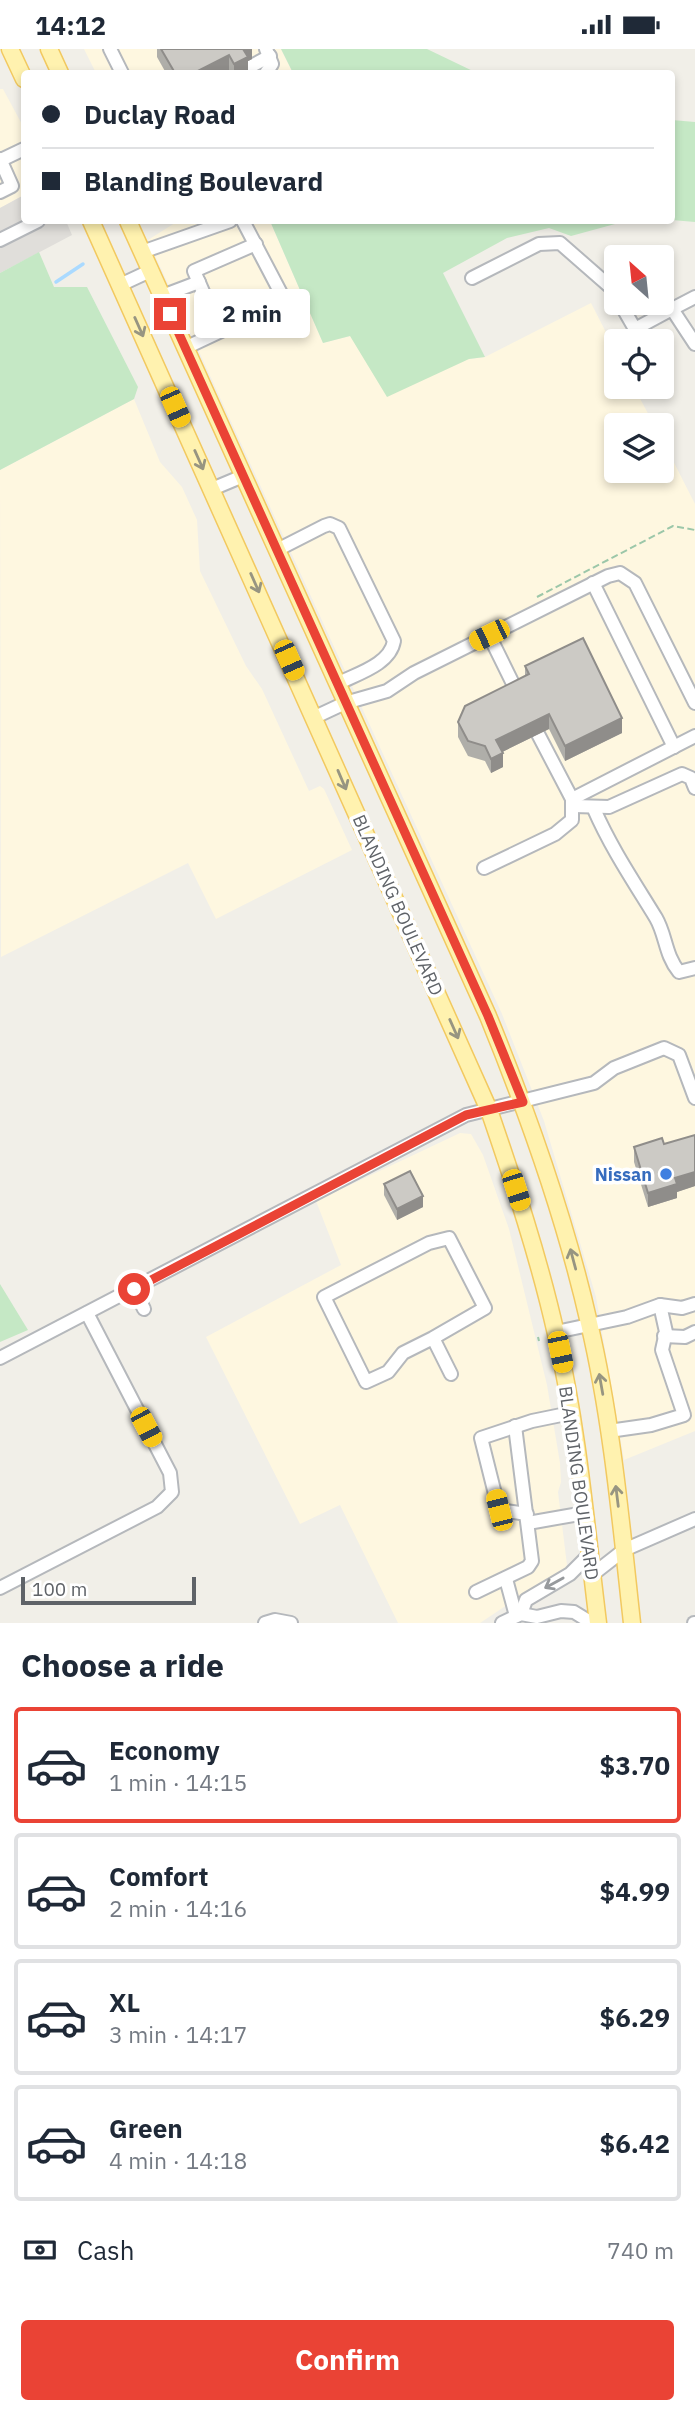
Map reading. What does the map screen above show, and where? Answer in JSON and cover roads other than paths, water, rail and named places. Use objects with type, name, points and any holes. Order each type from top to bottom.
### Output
[{"type":"main road","points":[[8,49],[21,73]]},
{"type":"main road","points":[[48,49],[58,70]]},
{"type":"main road","name":"BLANDING BOULEVARD","points":[[92,224],[489,1109],[525,1216],[556,1332],[571,1413],[598,1623]]},
{"type":"main road","name":"BLANDING BOULEVARD","points":[[129,224],[488,1016],[523,1102],[552,1185],[590,1325],[609,1431],[632,1623]]},
{"type":"street","points":[[0,53],[8,49]]},
{"type":"street","points":[[110,49],[120,70]]},
{"type":"street","points":[[246,69],[268,53],[271,67],[269,70]]},
{"type":"street","points":[[0,192],[12,186],[0,160],[21,150]]},
{"type":"street","points":[[0,240],[32,224]]},
{"type":"street","points":[[142,252],[221,224]]},
{"type":"street","points":[[185,348],[285,301],[245,224]]},
{"type":"street","points":[[472,278],[539,244],[560,243],[604,285]]},
{"type":"street","points":[[218,332],[194,271],[256,244]]},
{"type":"street","points":[[120,285],[150,271]]},
{"type":"street","points":[[162,296],[199,282]]},
{"type":"street","points":[[674,308],[695,297]]},
{"type":"street","points":[[674,312],[695,344]]},
{"type":"street","points":[[627,315],[635,329],[661,315]]},
{"type":"street","points":[[212,489],[243,475]]},
{"type":"street","points":[[276,550],[324,526],[330,524],[339,528],[394,641],[387,657],[337,684]]},
{"type":"street","points":[[315,717],[345,703],[387,691],[414,673],[615,573],[630,577],[695,703]]},
{"type":"street","points":[[593,583],[674,747]]},
{"type":"street","points":[[489,635],[518,694]]},
{"type":"street","points":[[484,868],[561,831],[572,820],[573,802],[538,734]]},
{"type":"street","points":[[573,802],[695,736]]},
{"type":"street","points":[[573,802],[594,809],[609,807],[682,774],[691,778],[695,788]]},
{"type":"street","points":[[594,809],[634,888],[655,916],[669,961],[678,972],[695,968]]},
{"type":"street","points":[[0,1358],[466,1115],[594,1083],[614,1067],[664,1048],[679,1055],[695,1098]]},
{"type":"street","points":[[448,1237],[485,1308],[433,1338],[403,1353],[388,1373],[366,1382],[324,1297],[429,1243],[448,1237]]},
{"type":"street","points":[[134,1289],[144,1309]]},
{"type":"street","points":[[556,1332],[660,1305],[682,1308],[695,1304]]},
{"type":"street","points":[[609,1431],[651,1425],[684,1415],[662,1350],[664,1336],[660,1305]]},
{"type":"street","points":[[0,1588],[157,1507],[172,1492],[170,1473],[87,1313]]},
{"type":"street","points":[[664,1336],[685,1337],[695,1332]]},
{"type":"street","points":[[433,1338],[451,1374]]},
{"type":"street","points":[[571,1413],[515,1426],[481,1438],[499,1510],[528,1518],[585,1513]]},
{"type":"street","points":[[476,1592],[528,1567],[532,1560],[515,1426]]},
{"type":"street","points":[[592,1575],[624,1550],[695,1520]]},
{"type":"street","points":[[518,1615],[526,1600],[570,1574],[590,1553]]},
{"type":"street","points":[[506,1579],[518,1615]]},
{"type":"street","points":[[502,1623],[518,1615],[537,1617],[561,1611],[574,1612],[592,1623]]},
{"type":"street","points":[[265,1623],[275,1620],[291,1623]]},
{"type":"waterway","points":[[56,282],[83,264]]},
{"type":"place","name":"Nissan","points":[[666,1174]]}]
